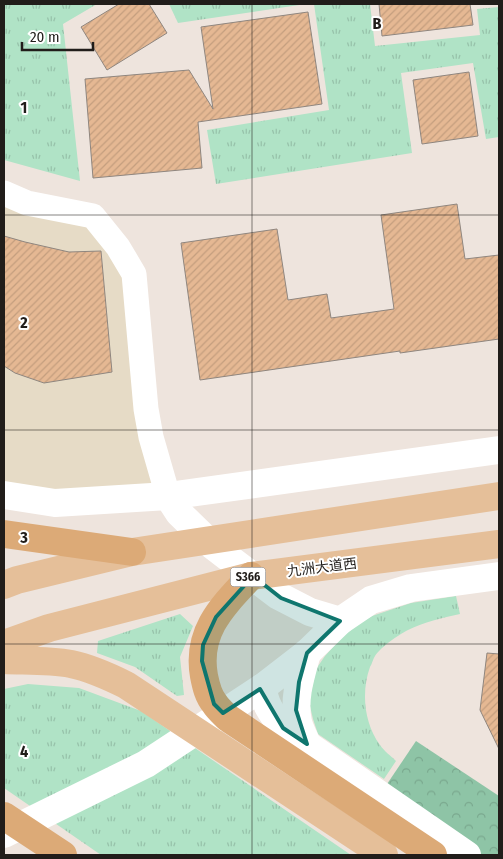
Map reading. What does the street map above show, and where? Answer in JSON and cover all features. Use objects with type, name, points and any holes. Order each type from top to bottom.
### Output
[{"type":"highway","points":[[4,534],[132,552]]},
{"type":"highway","points":[[251,576],[225,604],[216,617],[203,646],[202,661],[207,690],[214,704],[228,718],[432,855]]},
{"type":"highway","points":[[4,816],[63,855]]},
{"type":"main road","points":[[4,495],[55,503],[168,496],[499,450]]},
{"type":"main road","points":[[168,496],[179,513],[213,546],[277,595],[310,612],[340,621]]},
{"type":"main road","points":[[4,585],[17,580],[132,552],[499,496]]},
{"type":"main road","name":"九洲大道西","points":[[4,644],[49,628],[251,576],[499,544]]},
{"type":"main road","points":[[4,834],[146,764],[263,687],[307,653],[340,621],[371,600],[411,588],[499,576]]},
{"type":"main road","points":[[307,653],[296,696],[299,724],[307,744]]},
{"type":"main road","points":[[4,660],[70,664],[99,672],[126,685],[384,855]]},
{"type":"main road","points":[[263,687],[264,698],[283,728],[467,855]]},
{"type":"street","points":[[4,193],[27,203],[93,216],[118,247],[134,274],[146,410],[151,437],[168,496]]},
{"type":"highlighted area","points":[[253,576],[281,598],[340,621],[307,653],[299,682],[296,710],[307,744],[283,728],[260,689],[223,713],[214,704],[202,661],[203,645],[216,617]]},
{"type":"shaded area","points":[[4,194],[93,216],[117,247],[167,496],[4,495]]},
{"type":"green space","points":[[4,4],[97,4],[63,24],[80,181],[4,160]]},
{"type":"green space","points":[[169,4],[306,4],[178,23]]},
{"type":"green space","points":[[314,4],[370,4],[375,46],[480,35],[477,9],[499,7],[499,137],[486,139],[473,63],[401,73],[412,153],[216,184],[207,130],[329,110]]},
{"type":"green space","points":[[456,596],[460,614],[427,622],[404,632],[381,649],[370,667],[365,697],[367,717],[380,745],[396,761],[384,779],[318,734],[309,702],[316,669],[349,629],[372,616],[411,603]]},
{"type":"green space","points":[[180,614],[193,626],[180,657],[184,695],[177,696],[135,667],[97,653],[98,641]]},
{"type":"green space","points":[[28,684],[79,688],[141,711],[351,855],[101,855],[4,788],[4,689]]},
{"type":"green space","points":[[416,741],[499,796],[499,855],[469,855],[381,793]]},
{"type":"building","points":[[119,4],[149,4],[167,33],[107,70],[81,27]]},
{"type":"building","points":[[379,4],[470,4],[473,25],[382,36]]},
{"type":"building","points":[[308,12],[322,104],[198,122],[202,168],[93,178],[85,79],[189,70],[213,109],[201,27]]},
{"type":"building","points":[[469,72],[478,136],[422,144],[413,80]]},
{"type":"building","points":[[457,204],[465,259],[499,255],[499,339],[400,353],[400,351],[200,380],[181,243],[277,229],[288,300],[327,294],[331,318],[394,309],[381,215]]},
{"type":"building","points":[[4,236],[69,252],[101,251],[112,372],[44,383],[15,373],[4,366]]},
{"type":"building","points":[[487,653],[499,654],[499,749],[480,710]]}]
